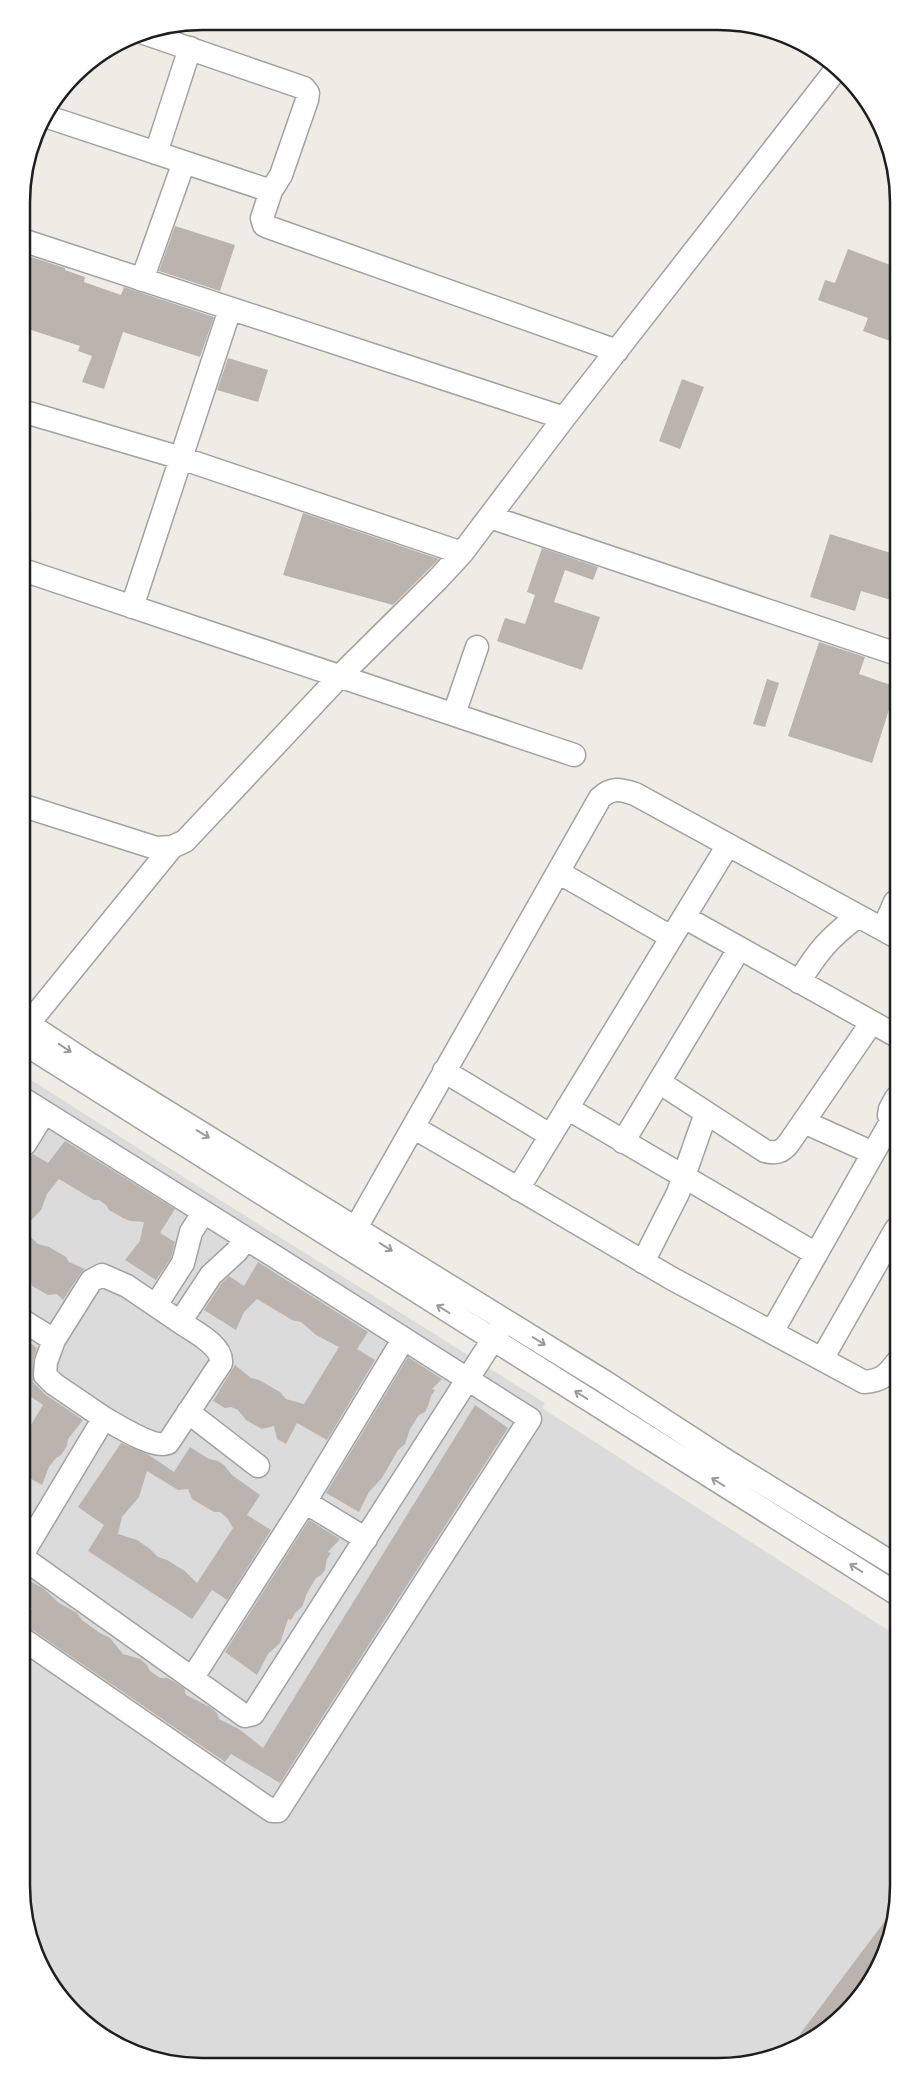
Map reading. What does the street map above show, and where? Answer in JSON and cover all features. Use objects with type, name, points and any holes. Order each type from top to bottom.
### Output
[{"type":"street","points":[[155,37],[297,84],[308,93],[281,175],[271,191],[262,218],[264,225],[268,228],[618,351]]},
{"type":"street","points":[[156,153],[190,48]]},
{"type":"street","points":[[30,808],[156,848],[172,846],[185,841],[340,676],[462,554],[564,418],[833,74]]},
{"type":"street","points":[[52,118],[271,191]]},
{"type":"street","points":[[142,280],[184,162]]},
{"type":"street","points":[[30,243],[564,418]]},
{"type":"street","points":[[132,606],[230,309]]},
{"type":"street","points":[[30,413],[181,458],[462,554]]},
{"type":"street","points":[[490,517],[890,652]]},
{"type":"street","points":[[30,572],[574,755]]},
{"type":"street","points":[[454,714],[478,647]]},
{"type":"street","points":[[351,1238],[600,798],[608,790],[618,789],[635,794],[889,933]]},
{"type":"street","points":[[518,1189],[728,845]]},
{"type":"street","points":[[30,1025],[172,846]]},
{"type":"street","points":[[558,872],[671,937]]},
{"type":"street","points":[[799,982],[817,953],[828,941],[858,916]]},
{"type":"street","points":[[684,917],[890,1032]]},
{"type":"street","points":[[623,1142],[739,949]]},
{"type":"street","points":[[659,1082],[765,1151],[773,1153],[785,1148],[872,1022]]},
{"type":"street","points":[[30,1033],[351,1238],[493,1340],[890,1590]]},
{"type":"street","points":[[444,1072],[550,1135]]},
{"type":"street","points":[[30,1103],[529,1418],[529,1422],[278,1811],[272,1811],[30,1645]]},
{"type":"street","points":[[567,1108],[683,1178],[816,1254]]},
{"type":"street","points":[[30,1136],[44,1113]]},
{"type":"street","points":[[643,1262],[666,1218],[683,1178],[706,1113]]},
{"type":"street","points":[[804,1122],[873,1153]]},
{"type":"street","points":[[413,1127],[643,1262],[864,1382],[875,1381],[887,1376],[890,1371]]},
{"type":"street","points":[[772,1332],[873,1153],[890,1127]]},
{"type":"street","points":[[156,1305],[183,1263],[191,1232],[204,1212]]},
{"type":"street","points":[[351,1238],[505,1320],[890,1562]]},
{"type":"street","points":[[180,1322],[211,1275],[237,1251],[246,1239]]},
{"type":"street","points":[[822,1359],[890,1240]]},
{"type":"street","points":[[102,1275],[109,1276],[128,1286],[180,1322],[208,1341],[219,1352],[221,1363],[168,1443],[157,1444],[104,1418],[54,1384],[45,1375],[44,1369],[54,1340],[91,1281],[96,1277],[102,1275]]},
{"type":"street","points":[[30,1563],[245,1716],[253,1714],[505,1320]]},
{"type":"street","points":[[30,1325],[54,1340]]},
{"type":"street","points":[[192,1677],[306,1502],[403,1340]]},
{"type":"street","points":[[188,1412],[258,1466]]},
{"type":"street","points":[[30,1541],[104,1418]]},
{"type":"street","points":[[306,1502],[366,1539]]},
{"type":"shaded area","points":[[30,1079],[545,1403],[542,1408],[890,1632],[890,1897],[887,1920],[877,1952],[861,1982],[831,2015],[814,2029],[773,2049],[740,2057],[202,2058],[180,2057],[147,2049],[106,2029],[73,1999],[53,1972],[43,1952],[31,1908]]},
{"type":"building","points":[[175,226],[235,245],[220,291],[159,271]]},
{"type":"building","points":[[848,249],[890,265],[890,341],[863,331],[868,318],[818,300],[825,280],[835,283]]},
{"type":"building","points":[[30,257],[65,268],[65,270],[85,277],[84,282],[121,295],[124,287],[214,317],[200,357],[123,332],[104,389],[82,382],[92,356],[78,351],[80,346],[30,330]]},
{"type":"building","points":[[228,358],[268,370],[258,402],[217,390]]},
{"type":"building","points":[[682,379],[704,387],[680,449],[659,441]]},
{"type":"building","points":[[303,513],[439,559],[393,605],[283,575]]},
{"type":"building","points":[[830,534],[890,553],[890,600],[861,591],[855,611],[810,597]]},
{"type":"building","points":[[542,548],[598,567],[593,580],[565,570],[554,602],[600,617],[582,670],[497,641],[505,618],[525,624],[535,595],[527,592]]},
{"type":"building","points":[[819,642],[865,657],[859,674],[890,685],[890,707],[872,763],[788,736]]},
{"type":"building","points":[[767,679],[779,683],[765,727],[753,724]]},
{"type":"building","points":[[65,1141],[175,1209],[160,1233],[175,1242],[171,1258],[156,1280],[125,1260],[140,1241],[144,1222],[130,1221],[123,1218],[109,1210],[99,1200],[94,1200],[59,1179],[47,1194],[41,1210],[30,1222],[30,1158],[33,1154],[48,1163]]},
{"type":"building","points":[[30,1237],[38,1244],[49,1247],[66,1257],[69,1262],[85,1269],[63,1300],[57,1294],[48,1295],[32,1286],[30,1276]]},
{"type":"building","points":[[258,1262],[368,1332],[357,1349],[375,1360],[327,1440],[297,1423],[286,1444],[277,1439],[274,1426],[262,1429],[246,1420],[238,1410],[231,1407],[225,1408],[213,1401],[235,1365],[251,1378],[259,1380],[280,1392],[286,1399],[304,1404],[339,1347],[316,1335],[301,1322],[292,1320],[257,1299],[244,1312],[236,1330],[204,1310],[221,1284],[229,1276],[244,1286]]},
{"type":"building","points":[[30,1343],[37,1348],[33,1361],[33,1382],[46,1395],[83,1420],[68,1439],[67,1446],[61,1455],[49,1467],[42,1485],[30,1478],[30,1426],[43,1405],[30,1396]]},
{"type":"building","points":[[408,1357],[442,1379],[432,1389],[435,1390],[425,1412],[419,1415],[410,1429],[405,1444],[398,1450],[382,1478],[369,1492],[359,1512],[326,1493]]},
{"type":"building","points":[[475,1405],[508,1428],[280,1783],[231,1754],[225,1762],[30,1630],[30,1611],[32,1608],[30,1607],[30,1581],[43,1588],[59,1603],[77,1613],[82,1620],[110,1638],[123,1654],[140,1659],[147,1665],[150,1671],[160,1678],[167,1678],[184,1688],[186,1695],[210,1707],[217,1713],[219,1719],[239,1729],[263,1748]]},
{"type":"building","points":[[121,1443],[149,1455],[174,1472],[190,1447],[209,1459],[224,1465],[232,1475],[260,1495],[247,1515],[271,1530],[227,1600],[212,1590],[192,1619],[88,1551],[104,1525],[78,1507]],"holes":[[[147,1471],[178,1490],[188,1489],[192,1499],[214,1512],[220,1512],[227,1518],[233,1528],[197,1583],[185,1571],[158,1557],[137,1540],[118,1534],[122,1517],[139,1497]]]},
{"type":"building","points":[[309,1520],[340,1539],[328,1552],[331,1553],[327,1559],[325,1570],[316,1578],[307,1593],[302,1607],[291,1620],[288,1619],[280,1643],[268,1654],[257,1675],[225,1652]]},
{"type":"building","points":[[887,1918],[877,1952],[861,1982],[831,2015],[814,2029],[797,2039]]}]
